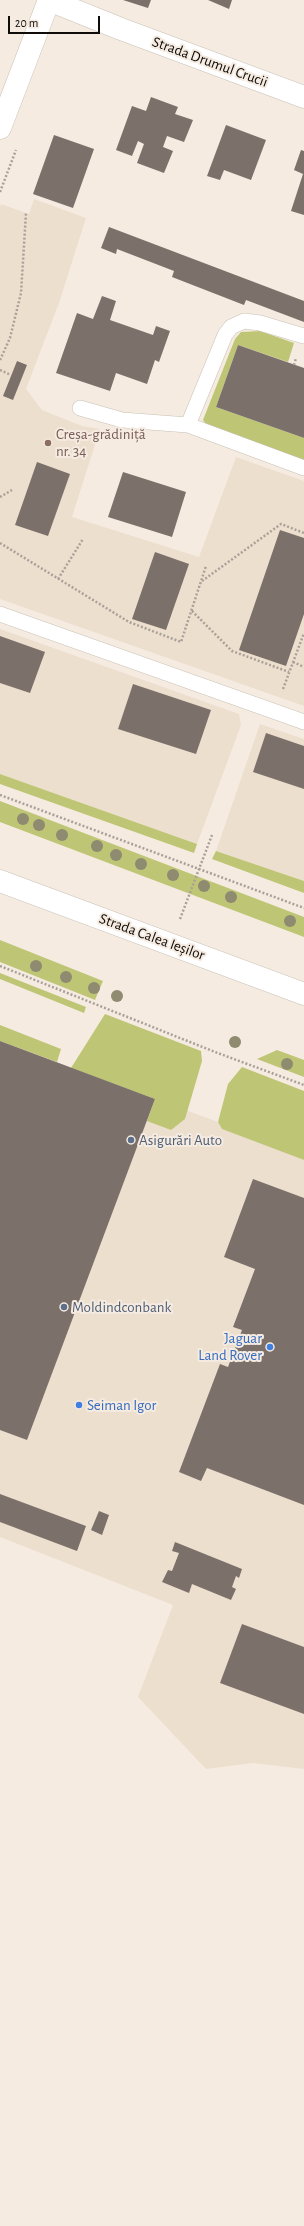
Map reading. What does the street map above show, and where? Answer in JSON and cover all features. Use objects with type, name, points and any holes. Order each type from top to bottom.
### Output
[{"type":"main road","name":"Strada Drumul Crucii","points":[[49,0],[121,29],[304,97]]},
{"type":"main road","points":[[0,128],[49,0]]},
{"type":"main road","name":"Strada Calea Ieșilor","points":[[0,881],[304,994]]},
{"type":"lane","points":[[188,425],[225,335],[231,326],[244,321],[260,322],[304,336]]},
{"type":"lane","points":[[80,408],[122,420],[188,425],[304,468]]},
{"type":"lane","points":[[0,614],[304,722]]},
{"type":"path","points":[[0,360],[10,338],[21,293],[26,213]]},
{"type":"path","points":[[0,370],[11,375]]},
{"type":"path","points":[[0,497],[12,490]]},
{"type":"path","points":[[201,581],[282,524],[304,533]]},
{"type":"path","points":[[58,579],[83,539]]},
{"type":"path","points":[[0,543],[128,622],[181,642],[206,566]]},
{"type":"path","points":[[192,610],[232,651],[289,672]]},
{"type":"path","points":[[275,711],[304,633]]},
{"type":"path","points":[[293,662],[304,666]]},
{"type":"path","points":[[0,795],[304,908]]},
{"type":"path","points":[[170,944],[212,835]]},
{"type":"path","points":[[0,966],[304,1085]]},
{"type":"shaded area","name":"Creșa-grădiniță nr. 34","points":[[34,199],[86,218],[59,303],[26,389],[42,410],[82,426],[100,429],[72,517],[199,557],[236,457],[304,481],[304,706],[0,599],[0,207],[1,204],[29,214]]},
{"type":"shaded area","points":[[0,629],[239,714],[241,725],[197,844],[0,774]]},
{"type":"shaded area","points":[[260,724],[304,739],[304,881],[216,851]]},
{"type":"shaded area","points":[[0,1041],[218,1122],[223,1129],[304,1160],[304,1769],[253,1763],[206,1769],[138,1697],[173,1605],[0,1537]]},
{"type":"green space","points":[[260,331],[294,343],[288,362],[238,345],[216,407],[304,438],[304,461],[208,427],[203,420],[235,339],[241,332]]},
{"type":"green space","points":[[0,774],[197,844],[194,853],[0,784]]},
{"type":"green space","points":[[0,801],[304,917],[304,937],[0,822]]},
{"type":"green space","points":[[216,851],[304,881],[304,893],[212,859]]},
{"type":"green space","points":[[0,940],[103,981],[95,1000],[0,962]]},
{"type":"green space","points":[[0,973],[86,1007],[84,1013],[0,979]]},
{"type":"green space","points":[[105,1014],[201,1051],[202,1061],[185,1119],[171,1130],[147,1121],[155,1099],[71,1068]]},
{"type":"green space","points":[[0,1025],[61,1049],[57,1062],[0,1041]]},
{"type":"green space","points":[[277,1050],[304,1060],[304,1077],[257,1059]]},
{"type":"green space","points":[[242,1067],[304,1091],[304,1160],[222,1129],[218,1122],[228,1084]]},
{"type":"building","points":[[123,0],[151,0],[148,8]]},
{"type":"building","points":[[208,0],[232,0],[229,9]]},
{"type":"building","points":[[151,97],[178,107],[175,114],[193,120],[184,142],[167,136],[163,147],[173,151],[164,173],[137,163],[144,144],[138,141],[132,156],[116,150],[132,106],[146,111]]},
{"type":"building","points":[[226,125],[266,140],[251,180],[224,170],[220,180],[207,176]]},
{"type":"building","points":[[54,135],[94,149],[73,208],[33,194]]},
{"type":"building","points":[[301,150],[304,151],[304,215],[291,211],[303,174],[294,170]]},
{"type":"building","points":[[109,227],[304,301],[304,322],[246,300],[244,305],[172,277],[174,271],[117,249],[116,254],[101,248]]},
{"type":"building","points":[[102,296],[116,301],[110,320],[153,335],[156,326],[170,331],[159,362],[155,360],[147,384],[116,373],[110,391],[56,373],[77,313],[93,319]]},
{"type":"building","points":[[238,345],[304,368],[304,438],[216,407]]},
{"type":"building","points":[[17,361],[27,365],[13,400],[3,396]]},
{"type":"building","points":[[37,462],[70,474],[48,536],[15,525]]},
{"type":"building","points":[[123,472],[186,492],[172,537],[108,517]]},
{"type":"building","points":[[280,530],[304,538],[304,614],[286,666],[239,650]]},
{"type":"building","points":[[155,552],[189,564],[166,630],[132,619]]},
{"type":"building","points":[[0,636],[45,652],[30,693],[0,683]]},
{"type":"building","points":[[133,684],[211,710],[196,754],[118,729]]},
{"type":"building","points":[[266,733],[304,746],[304,789],[253,772]]},
{"type":"building","points":[[0,1041],[155,1099],[27,1440],[0,1430]]},
{"type":"building","name":"Jaguar Land Rover","points":[[253,1179],[304,1198],[304,1505],[207,1468],[201,1481],[179,1472],[220,1364],[228,1367],[242,1330],[233,1327],[255,1269],[224,1257]]},
{"type":"building","points":[[0,1494],[86,1526],[77,1551],[0,1522]]},
{"type":"building","points":[[99,1511],[109,1515],[102,1535],[91,1530]]},
{"type":"building","points":[[175,1542],[242,1569],[239,1578],[236,1576],[232,1587],[236,1589],[231,1600],[192,1584],[189,1593],[162,1582],[168,1570],[172,1571],[179,1553],[172,1551]]},
{"type":"building","points":[[242,1624],[304,1647],[304,1714],[220,1683]]},
{"type":"place","name":"Creșa-grădiniță nr. 34","points":[[48,443]]},
{"type":"place","name":"Asigurări Auto","points":[[131,1140]]},
{"type":"place","name":"Moldindconbank","points":[[64,1307]]},
{"type":"place","name":"Jaguar Land Rover","points":[[270,1347]]},
{"type":"place","name":"Seiman Igor","points":[[79,1405]]}]
